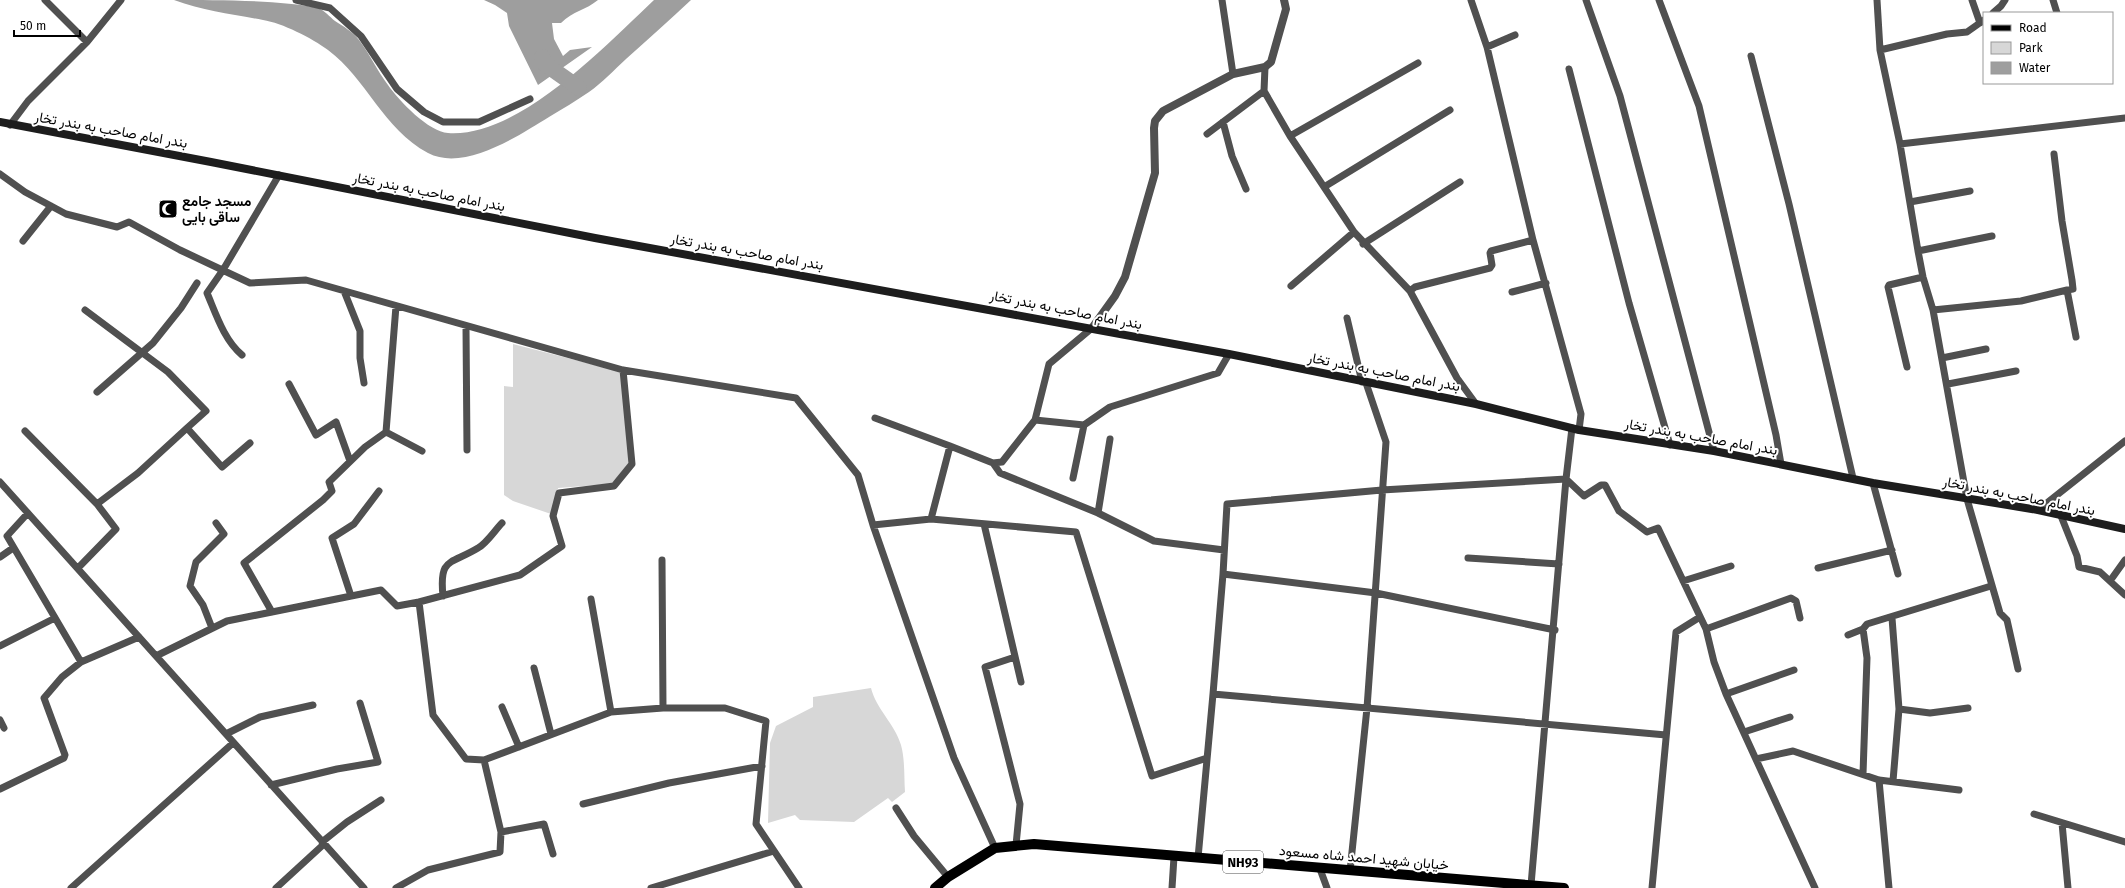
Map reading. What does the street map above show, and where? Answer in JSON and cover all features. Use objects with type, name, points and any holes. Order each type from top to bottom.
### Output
[{"type":"main road","name":"بندر امام صاحب به بندر تخار","points":[[0,122],[279,175],[595,238],[1229,354],[1364,383],[1476,404],[1576,429],[1714,451],[1873,483],[2038,510],[2125,529]]},
{"type":"main road","name":"خیابان شهید احمد شاه مسعود","points":[[935,888],[948,877],[995,848],[1034,844],[1174,857],[1564,888]]},
{"type":"street","points":[[45,0],[88,42]]},
{"type":"street","points":[[10,125],[28,101],[88,42],[121,0]]},
{"type":"street","points":[[296,0],[330,8],[361,36],[397,89],[424,112],[443,122],[479,122],[530,99]]},
{"type":"street","points":[[1222,0],[1233,74]]},
{"type":"street","points":[[875,418],[993,463],[1002,462],[1036,420],[1049,364],[1092,328],[1115,296],[1125,277],[1155,173],[1155,121],[1163,111],[1233,74],[1264,66],[1271,62],[1286,9],[1284,0]]},
{"type":"street","points":[[1471,0],[1487,47],[1533,240],[1581,414],[1576,429],[1566,479],[1558,564],[1554,630],[1544,723],[1537,886]]},
{"type":"street","points":[[1586,0],[1620,96],[1714,451]]},
{"type":"street","points":[[1659,0],[1699,106],[1776,435],[1780,464]]},
{"type":"street","points":[[1877,0],[1880,50],[1900,144],[1923,277],[1933,310],[1948,384],[1967,499],[1991,586],[2000,613],[2007,620],[2018,669]]},
{"type":"street","points":[[1880,50],[1947,34],[1967,32],[1982,21],[1972,0]]},
{"type":"street","points":[[1994,12],[2005,0]]},
{"type":"street","points":[[2053,0],[2057,12]]},
{"type":"street","points":[[1487,47],[1515,35]]},
{"type":"street","points":[[1751,56],[1789,204],[1853,478]]},
{"type":"street","points":[[1290,136],[1418,63]]},
{"type":"street","points":[[1264,66],[1264,91],[1290,136],[1363,244],[1410,291],[1457,378],[1476,404]]},
{"type":"street","points":[[1569,69],[1629,303],[1670,445]]},
{"type":"street","points":[[1207,134],[1264,91]]},
{"type":"street","points":[[1324,187],[1450,110]]},
{"type":"street","points":[[1900,144],[2125,118]]},
{"type":"street","points":[[1223,122],[1232,156],[1246,189]]},
{"type":"street","points":[[1933,310],[2021,301],[2073,289],[2062,221],[2054,154]]},
{"type":"street","points":[[242,355],[234,349],[225,334],[207,293],[223,270],[279,175]]},
{"type":"street","points":[[1,177],[66,214],[117,227],[129,222],[180,250],[250,283],[306,280],[623,370],[796,398],[858,475],[873,525],[954,758],[995,848]]},
{"type":"street","points":[[1363,244],[1460,182]]},
{"type":"street","points":[[1910,202],[1970,191]]},
{"type":"street","points":[[22,241],[51,206]]},
{"type":"street","points":[[1291,286],[1354,232]]},
{"type":"street","points":[[1918,251],[1992,236]]},
{"type":"street","points":[[1410,291],[1415,287],[1490,268],[1492,265],[1491,251],[1533,240]]},
{"type":"street","points":[[1907,367],[1888,287],[1889,285],[1923,277]]},
{"type":"street","points":[[1512,292],[1546,283]]},
{"type":"street","points":[[97,392],[153,343],[182,308],[197,284]]},
{"type":"street","points":[[2067,290],[2076,337]]},
{"type":"street","points":[[344,291],[360,331],[360,358],[364,383]]},
{"type":"street","points":[[272,612],[244,563],[323,500],[332,491],[329,482],[350,461],[386,432],[396,306]]},
{"type":"street","points":[[85,310],[168,372],[206,411],[138,473],[97,504]]},
{"type":"street","points":[[1347,318],[1364,383],[1386,442],[1367,708],[1350,871]]},
{"type":"street","points":[[466,326],[467,450]]},
{"type":"street","points":[[1942,358],[1986,349]]},
{"type":"street","points":[[1036,420],[1084,425],[1110,407],[1218,373],[1229,354]]},
{"type":"street","points":[[156,656],[227,621],[381,590],[397,606],[443,596],[520,575],[560,548],[562,544],[553,516],[559,493],[614,486],[632,464],[623,370]]},
{"type":"street","points":[[1948,384],[2016,371]]},
{"type":"street","points":[[289,384],[316,435],[336,422],[350,461]]},
{"type":"street","points":[[1073,478],[1084,425]]},
{"type":"street","points":[[187,428],[222,467],[250,443]]},
{"type":"street","points":[[25,432],[97,504],[116,528],[78,568]]},
{"type":"street","points":[[386,432],[422,451]]},
{"type":"street","points":[[1098,513],[1110,439]]},
{"type":"street","points":[[2038,510],[2125,441]]},
{"type":"street","points":[[931,519],[950,446]]},
{"type":"street","points":[[993,463],[1000,473],[1098,513],[1154,541],[1224,550]]},
{"type":"street","points":[[1198,858],[1223,574],[1227,504],[1382,490],[1566,479],[1584,496],[1601,485],[1605,485],[1619,511],[1647,532],[1656,527],[1658,528],[1706,629],[1714,662],[1726,694],[1815,888]]},
{"type":"street","points":[[0,482],[364,888]]},
{"type":"street","points":[[1873,483],[1898,574]]},
{"type":"street","points":[[351,596],[332,538],[354,524],[379,491]]},
{"type":"street","points":[[28,513],[7,536],[81,662]]},
{"type":"street","points":[[2061,516],[2077,556],[2079,567],[2100,572],[2125,595]]},
{"type":"street","points":[[873,525],[931,519],[1076,532],[1152,776],[1207,758]]},
{"type":"street","points":[[443,596],[441,576],[446,566],[460,556],[480,547],[502,523]]},
{"type":"street","points":[[212,628],[203,605],[190,586],[196,562],[224,534],[216,524]]},
{"type":"street","points":[[984,524],[1021,682]]},
{"type":"street","points":[[0,557],[14,548]]},
{"type":"street","points":[[1818,568],[1892,550]]},
{"type":"street","points":[[1468,558],[1558,564]]},
{"type":"street","points":[[662,560],[663,708]]},
{"type":"street","points":[[2110,581],[2125,560]]},
{"type":"street","points":[[1683,581],[1731,566]]},
{"type":"street","points":[[1223,574],[1376,593],[1554,630]]},
{"type":"street","points":[[1848,635],[1863,629],[1867,624],[1892,618],[1991,586]]},
{"type":"street","points":[[1706,629],[1790,598],[1796,602],[1800,618]]},
{"type":"street","points":[[591,599],[611,712]]},
{"type":"street","points":[[419,602],[433,715],[466,759],[484,760],[611,712],[663,708],[725,708],[764,719],[767,723],[756,824],[799,888]]},
{"type":"street","points":[[1652,888],[1676,632],[1700,616]]},
{"type":"street","points":[[0,646],[55,618]]},
{"type":"street","points":[[1892,618],[1899,709],[1893,781]]},
{"type":"street","points":[[1863,629],[1867,658],[1867,696],[1863,774]]},
{"type":"street","points":[[0,789],[64,758],[65,754],[44,698],[62,677],[81,662],[139,637]]},
{"type":"street","points":[[1015,656],[985,667],[1020,804],[1016,845]]},
{"type":"street","points":[[534,668],[551,734]]},
{"type":"street","points":[[1726,694],[1794,670]]},
{"type":"street","points":[[1213,694],[1666,735]]},
{"type":"street","points":[[271,785],[337,769],[378,762],[360,703]]},
{"type":"street","points":[[226,734],[260,717],[313,705]]},
{"type":"street","points":[[502,707],[519,747]]},
{"type":"street","points":[[1899,709],[1930,713],[1968,708]]},
{"type":"street","points":[[1744,732],[1790,717]]},
{"type":"street","points":[[0,720],[4,728]]},
{"type":"street","points":[[71,888],[234,743]]},
{"type":"street","points":[[1756,759],[1793,751],[1879,780],[1959,790]]},
{"type":"street","points":[[396,888],[428,870],[500,852],[501,832],[484,760]]},
{"type":"street","points":[[583,804],[669,783],[762,766]]},
{"type":"street","points":[[1879,780],[1889,888]]},
{"type":"street","points":[[276,888],[347,822],[381,800]]},
{"type":"street","points":[[896,808],[914,836],[948,877]]},
{"type":"street","points":[[2034,814],[2125,842]]},
{"type":"street","points":[[2062,823],[2068,888]]},
{"type":"street","points":[[501,832],[544,824],[553,854]]},
{"type":"street","points":[[651,888],[774,850]]},
{"type":"street","points":[[1172,888],[1174,857]]},
{"type":"street","points":[[1320,869],[1327,888]]},
{"type":"green space","points":[[513,344],[622,372],[630,462],[611,484],[558,488],[554,515],[513,501],[504,495],[504,386],[513,387]]},
{"type":"green space","points":[[871,688],[873,696],[898,737],[901,745],[904,762],[905,792],[892,802],[888,798],[854,822],[800,820],[795,815],[768,823],[770,743],[776,726],[813,707],[813,697]]},
{"type":"water","points":[[174,0],[228,0],[286,3],[318,8],[357,37],[384,80],[393,92],[415,115],[432,127],[448,133],[475,131],[503,121],[532,105],[560,85],[586,63],[654,0],[691,0],[603,81],[574,102],[507,142],[474,155],[458,158],[442,158],[428,153],[412,143],[387,118],[354,75],[342,62],[314,41],[288,28],[271,22],[207,10]]},
{"type":"water","points":[[484,0],[598,0],[561,23],[552,23],[554,39],[563,56],[570,50],[592,47],[538,85],[509,26],[507,13]]},
{"type":"waterway","points":[[542,57],[545,64],[579,88]]},
{"type":"place","name":"مسجد جامع ساقی بایی","points":[[168,209]]}]
